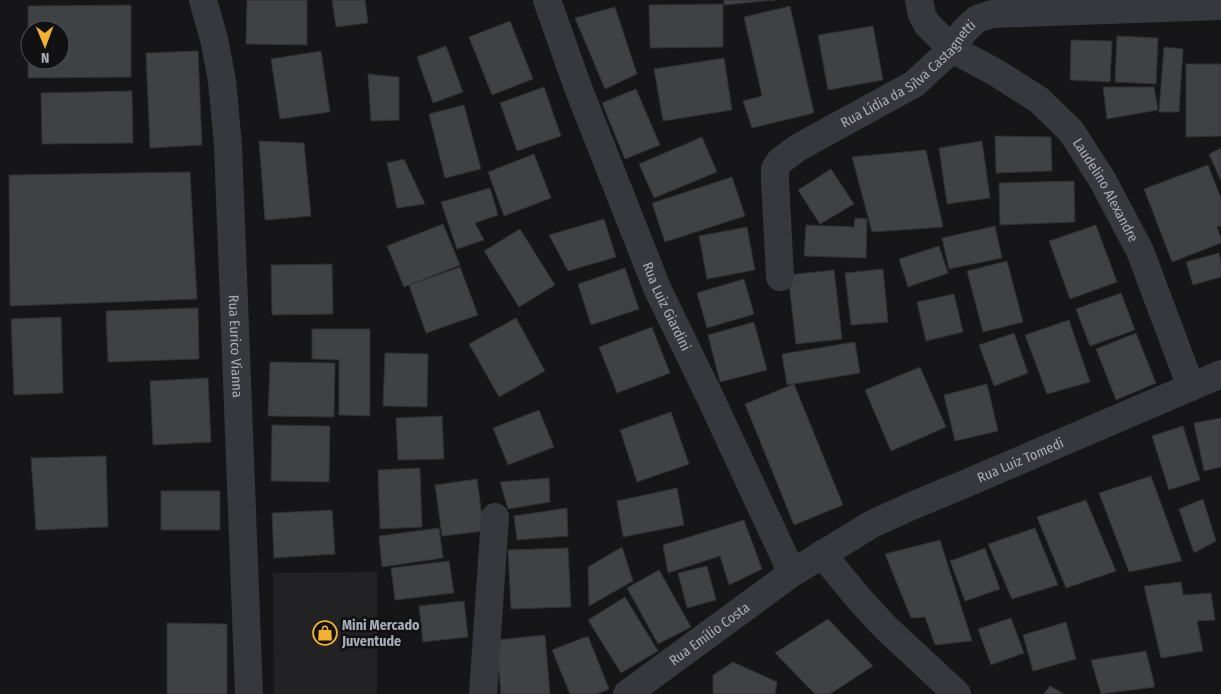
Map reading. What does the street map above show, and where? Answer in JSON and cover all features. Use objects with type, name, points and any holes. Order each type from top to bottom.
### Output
[{"type":"street","name":"Rua Eurico Vianna","points":[[202,0],[214,40],[222,80],[228,145],[249,694]]},
{"type":"street","name":"Rua Luiz Giardini","points":[[547,0],[657,288],[792,572]]},
{"type":"street","name":"Laudelino Alexandre","points":[[920,0],[922,15],[927,24],[952,49],[995,72],[1039,100],[1071,131],[1103,181],[1140,252],[1191,386]]},
{"type":"street","name":"Rua Lídia da Silva Castagnetti","points":[[780,278],[775,180],[776,169],[780,161],[799,147],[914,84],[952,49],[964,31],[978,19],[992,14],[1221,6]]},
{"type":"street","name":"Rua Luiz Tomedi","points":[[822,554],[872,524],[914,505],[1221,374]]},
{"type":"street","points":[[483,694],[495,517]]},
{"type":"street","points":[[792,572],[822,554],[885,628],[957,694]]},
{"type":"street","name":"Rua Emílio Costa","points":[[627,694],[792,572]]},
{"type":"shaded area","name":"Mini Mercado Juventude","points":[[377,572],[377,694],[274,694],[273,573]]},
{"type":"building","points":[[247,0],[307,0],[307,45],[246,44]]},
{"type":"building","points":[[332,0],[365,0],[368,23],[336,27]]},
{"type":"building","points":[[724,0],[775,0],[724,5]]},
{"type":"building","points":[[723,4],[723,47],[650,48],[649,5]]},
{"type":"building","points":[[131,5],[131,77],[28,78],[28,70],[70,70],[70,20],[28,20],[28,6]]},
{"type":"building","points":[[790,6],[814,113],[752,128],[743,101],[762,96],[744,17]]},
{"type":"building","points":[[615,7],[637,74],[605,89],[575,18]]},
{"type":"building","points":[[510,21],[533,79],[492,95],[469,37]]},
{"type":"building","points":[[873,26],[883,80],[828,90],[818,35]]},
{"type":"building","points":[[1117,36],[1158,38],[1156,84],[1115,82]]},
{"type":"building","points":[[1071,40],[1112,41],[1110,82],[1070,80]]},
{"type":"building","points":[[446,46],[463,92],[433,103],[417,57]]},
{"type":"building","points":[[1164,47],[1183,49],[1179,112],[1159,112]]},
{"type":"building","points":[[198,51],[202,145],[150,148],[146,53]]},
{"type":"building","points":[[321,51],[330,112],[280,119],[271,59]]},
{"type":"building","points":[[724,58],[732,110],[663,121],[654,69]]},
{"type":"building","points":[[1186,64],[1221,64],[1221,136],[1186,137]]},
{"type":"building","points":[[368,74],[399,77],[399,120],[371,121]]},
{"type":"building","points":[[544,87],[561,136],[517,151],[500,103]]},
{"type":"building","points":[[1103,87],[1154,87],[1158,110],[1107,119]]},
{"type":"building","points":[[636,89],[660,145],[625,159],[602,103]]},
{"type":"building","points":[[132,91],[133,143],[42,144],[41,93]]},
{"type":"building","points":[[464,105],[481,169],[445,178],[429,114]]},
{"type":"building","points":[[995,136],[1051,137],[1052,171],[996,173]]},
{"type":"building","points":[[702,137],[717,172],[654,198],[639,164]]},
{"type":"building","points":[[259,141],[304,143],[311,216],[265,220]]},
{"type":"building","points":[[982,141],[990,198],[947,204],[939,148]]},
{"type":"building","points":[[1221,148],[1221,181],[1209,154]]},
{"type":"building","points":[[926,150],[943,227],[872,232],[852,157]]},
{"type":"building","points":[[534,154],[551,198],[504,216],[488,172]]},
{"type":"building","points":[[404,159],[425,204],[397,208],[387,163]]},
{"type":"building","points":[[1208,165],[1221,198],[1221,226],[1217,227],[1221,243],[1172,262],[1144,189]]},
{"type":"building","points":[[831,169],[854,204],[820,224],[798,190]]},
{"type":"building","points":[[190,172],[197,299],[10,306],[9,175]]},
{"type":"building","points":[[732,177],[745,216],[665,242],[652,203]]},
{"type":"building","points":[[1074,181],[1075,222],[1000,225],[999,183]]},
{"type":"building","points":[[490,188],[498,215],[475,223],[484,240],[457,249],[441,202]]},
{"type":"building","points":[[855,218],[867,219],[866,258],[804,256],[806,225],[854,227]]},
{"type":"building","points":[[604,219],[616,257],[568,271],[549,235]]},
{"type":"building","points":[[443,224],[460,265],[404,287],[387,246]]},
{"type":"building","points":[[1096,225],[1117,282],[1070,299],[1049,241]]},
{"type":"building","points":[[995,226],[1002,258],[949,269],[942,238]]},
{"type":"building","points":[[747,227],[755,270],[707,279],[699,236]]},
{"type":"building","points":[[520,229],[555,285],[519,307],[484,251]]},
{"type":"building","points":[[939,246],[948,273],[908,287],[899,259]]},
{"type":"building","points":[[1219,253],[1221,277],[1193,285],[1186,262]]},
{"type":"building","points":[[1007,261],[1023,322],[983,332],[967,271]]},
{"type":"building","points":[[332,264],[333,314],[272,315],[271,265]]},
{"type":"building","points":[[460,267],[478,315],[426,333],[409,285]]},
{"type":"building","points":[[625,268],[639,309],[591,325],[578,284]]},
{"type":"building","points":[[883,269],[888,322],[851,325],[845,273]]},
{"type":"building","points":[[834,270],[842,339],[796,344],[788,275]]},
{"type":"building","points":[[744,279],[754,314],[707,328],[697,293]]},
{"type":"building","points":[[1121,293],[1135,330],[1090,346],[1076,309]]},
{"type":"building","points":[[954,294],[963,332],[926,341],[917,302]]},
{"type":"building","points":[[198,308],[199,359],[108,362],[106,311]]},
{"type":"building","points":[[61,317],[63,393],[14,395],[11,319]]},
{"type":"building","points":[[516,318],[545,371],[499,397],[469,344]]},
{"type":"building","points":[[1069,320],[1090,382],[1047,394],[1025,335]]},
{"type":"building","points":[[754,322],[767,370],[720,382],[708,335]]},
{"type":"building","points":[[652,327],[670,373],[617,393],[599,347]]},
{"type":"building","points":[[312,329],[370,329],[370,416],[339,415],[339,360],[312,359]]},
{"type":"building","points":[[1014,333],[1028,373],[994,386],[979,345]]},
{"type":"building","points":[[1136,333],[1156,383],[1116,400],[1096,349]]},
{"type":"building","points":[[855,342],[860,373],[787,385],[782,354]]},
{"type":"building","points":[[385,353],[428,354],[427,407],[383,406]]},
{"type":"building","points":[[270,362],[335,363],[334,417],[268,416]]},
{"type":"building","points":[[920,367],[946,427],[891,451],[865,390]]},
{"type":"building","points":[[208,378],[211,442],[153,445],[150,381]]},
{"type":"building","points":[[794,384],[843,505],[794,525],[745,404]]},
{"type":"building","points":[[987,384],[998,431],[955,441],[944,395]]},
{"type":"building","points":[[539,410],[554,447],[508,465],[493,428]]},
{"type":"building","points":[[671,412],[689,464],[637,482],[620,430]]},
{"type":"building","points":[[442,416],[444,459],[398,460],[396,418]]},
{"type":"building","points":[[1221,418],[1221,467],[1204,471],[1194,423]]},
{"type":"building","points":[[272,425],[330,426],[329,482],[271,481]]},
{"type":"building","points":[[1183,426],[1200,480],[1169,490],[1152,436]]},
{"type":"building","points":[[106,456],[108,527],[36,530],[31,458]]},
{"type":"building","points":[[420,468],[422,527],[380,529],[378,470]]},
{"type":"building","points":[[1151,476],[1182,561],[1129,572],[1099,493]]},
{"type":"building","points":[[549,478],[550,502],[508,509],[500,482]]},
{"type":"building","points":[[477,479],[484,531],[442,536],[435,485]]},
{"type":"building","points":[[677,488],[684,525],[623,537],[617,501]]},
{"type":"building","points":[[161,491],[220,491],[220,530],[161,530]]},
{"type":"building","points":[[1203,499],[1216,541],[1194,553],[1179,509]]},
{"type":"building","points":[[1086,500],[1116,571],[1066,588],[1037,517]]},
{"type":"building","points":[[567,508],[568,536],[517,540],[514,516]]},
{"type":"building","points":[[332,510],[335,554],[274,558],[272,513]]},
{"type":"building","points":[[744,520],[762,569],[729,585],[720,556],[668,573],[663,545]]},
{"type":"building","points":[[439,528],[443,558],[382,567],[379,536]]},
{"type":"building","points":[[1035,528],[1058,585],[1012,599],[988,544]]},
{"type":"building","points":[[940,540],[972,641],[935,645],[925,617],[911,618],[885,554]]},
{"type":"building","points":[[622,547],[633,581],[589,606],[588,567]]},
{"type":"building","points":[[568,548],[571,607],[511,609],[508,550]]},
{"type":"building","points":[[985,548],[1000,589],[965,601],[950,561]]},
{"type":"building","points":[[449,561],[454,593],[395,600],[391,568]]},
{"type":"building","points":[[707,566],[716,600],[687,608],[678,573]]},
{"type":"building","points":[[659,570],[691,627],[658,644],[627,588]]},
{"type":"building","points":[[1181,582],[1183,595],[1211,593],[1215,620],[1197,621],[1203,651],[1161,658],[1144,586]]},
{"type":"building","points":[[625,597],[658,651],[621,673],[588,620]]},
{"type":"building","points":[[464,601],[468,637],[423,642],[419,606]]},
{"type":"building","points":[[1011,618],[1024,653],[991,665],[978,629]]},
{"type":"building","points":[[828,619],[873,666],[830,694],[815,694],[775,653]]},
{"type":"building","points":[[1066,622],[1076,659],[1033,671],[1023,635]]},
{"type":"building","points":[[167,623],[227,624],[227,694],[167,694]]},
{"type":"building","points":[[545,635],[550,694],[501,694],[496,640]]},
{"type":"building","points":[[588,636],[609,689],[597,694],[570,694],[552,650]]},
{"type":"building","points":[[1146,651],[1155,687],[1101,694],[1091,660]]},
{"type":"building","points":[[733,662],[777,682],[775,694],[713,694],[713,675]]},
{"type":"building","points":[[1050,686],[1064,694],[1044,694]]},
{"type":"place","name":"Mini Mercado Juventude","points":[[325,633]]}]
